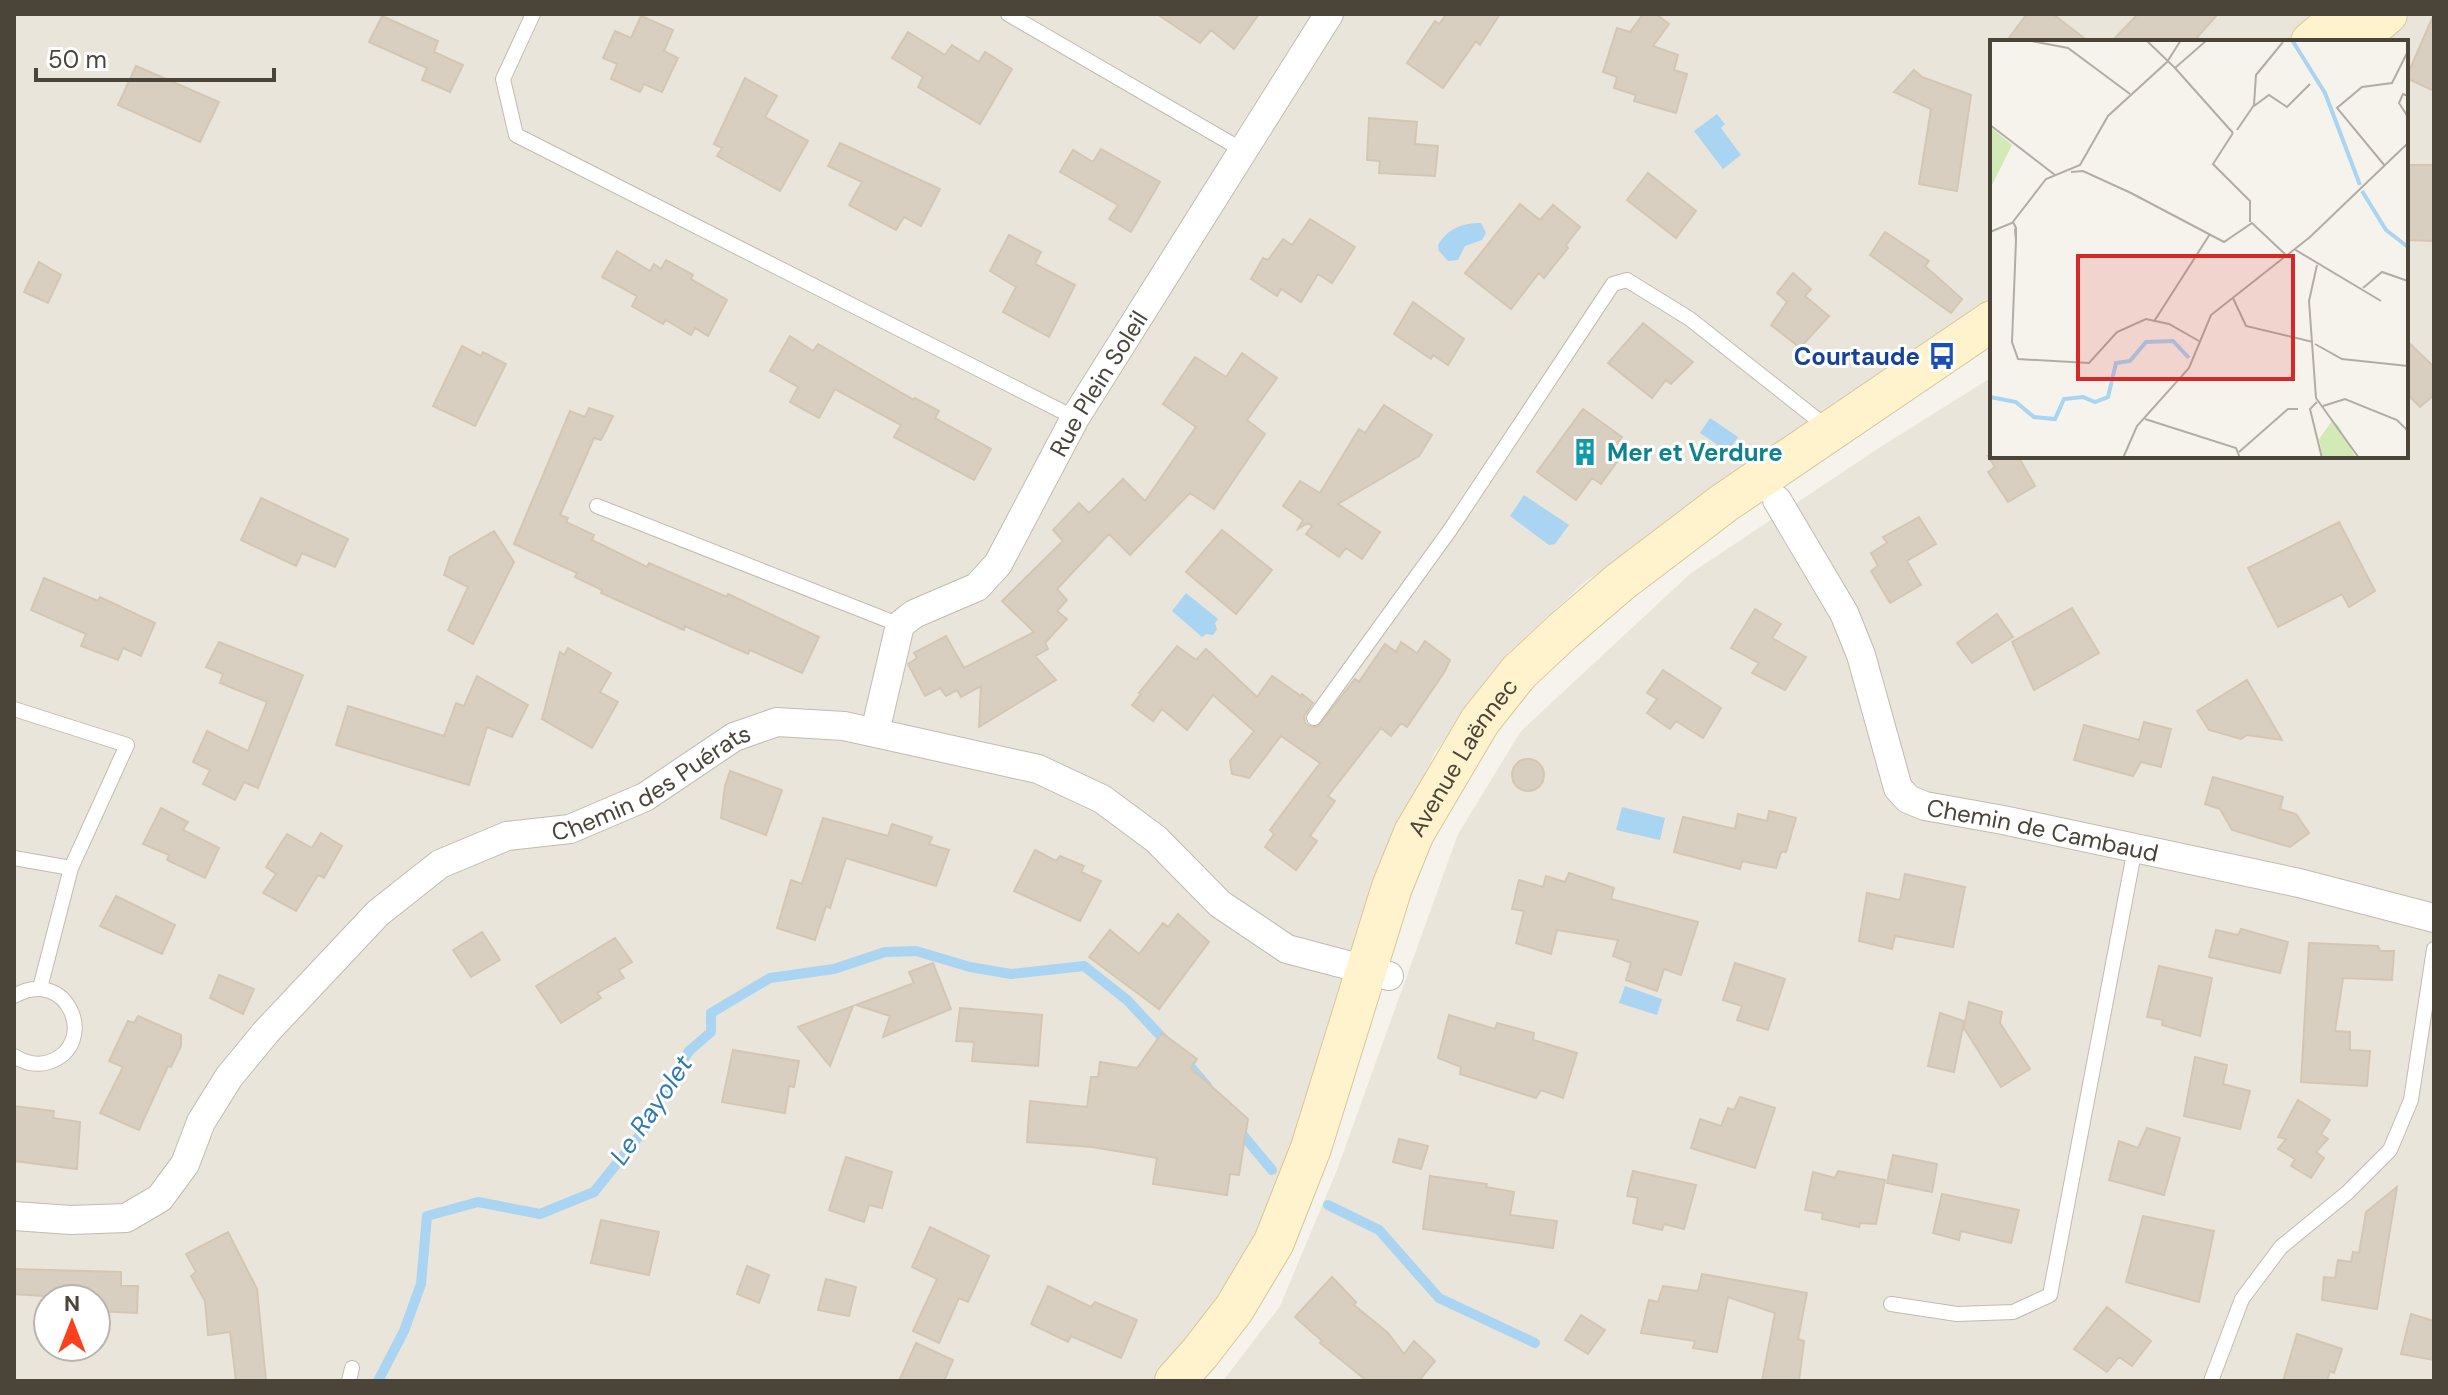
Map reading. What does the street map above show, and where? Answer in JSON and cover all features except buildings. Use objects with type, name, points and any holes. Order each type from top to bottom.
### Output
[{"type":"main road","points":[[2313,40],[2344,14]]},
{"type":"main road","points":[[2355,40],[2387,14]]},
{"type":"main road","name":"Avenue Laënnec","points":[[1770,489],[1831,430],[1990,322]]},
{"type":"main road","name":"Avenue Laënnec","points":[[1207,1381],[1253,1321],[1285,1268],[1307,1222],[1377,973],[1392,887],[1414,833],[1490,709],[1519,672],[1597,602],[1672,542],[1770,489],[1990,356]]},
{"type":"main road","name":"Avenue Laënnec","points":[[1175,1381],[1234,1309],[1274,1242],[1377,973]]},
{"type":"street","name":"Rue Plein Soleil","points":[[900,625],[914,614],[977,587],[998,564],[1075,418],[1329,14]]},
{"type":"street","name":"Chemin de Cambaud","points":[[1770,489],[1844,613],[1861,655],[1898,788],[1908,799],[1925,806],[2299,883],[2434,918]]},
{"type":"street","points":[[875,732],[900,625]]},
{"type":"street","name":"Chemin des Puérats","points":[[14,1216],[71,1220],[126,1218],[160,1198],[185,1164],[201,1122],[229,1077],[266,1032],[378,913],[440,864],[507,836],[570,829],[583,824],[645,797],[734,737],[777,722],[844,726],[1038,769],[1102,799],[1156,839],[1220,904],[1287,949],[1377,973]]},
{"type":"lane","points":[[533,14],[503,79],[516,135],[1075,418]]},
{"type":"lane","points":[[1008,14],[1244,151]]},
{"type":"lane","points":[[1314,718],[1450,530],[1613,284],[1627,280],[1690,319],[1831,430]]},
{"type":"lane","points":[[597,506],[900,625]]},
{"type":"lane","points":[[14,709],[127,745],[71,868],[40,988]]},
{"type":"lane","points":[[1891,1304],[1957,1314],[2013,1312],[2050,1295],[2135,848]]},
{"type":"lane","points":[[14,858],[71,868]]},
{"type":"lane","points":[[2211,1381],[2242,1299],[2281,1247],[2347,1193],[2390,1150],[2411,1100],[2434,949]]},
{"type":"lane","points":[[14,996],[27,989],[52,991],[71,1007],[75,1032],[71,1044],[53,1061],[28,1063],[14,1056]]},
{"type":"shaded area","points":[[14,14],[2318,14],[2288,40],[1990,40],[1990,301],[1586,581],[1508,653],[1434,754],[1371,903],[1278,1197],[1216,1312],[1158,1381],[14,1381]]},
{"type":"shaded area","points":[[2411,14],[2434,14],[2434,1381],[1223,1381],[1280,1306],[1337,1170],[1458,834],[1521,731],[1691,573],[1990,378],[1990,458],[2408,458],[2408,40],[2384,40]]},
{"type":"water","points":[[1717,114],[1725,124],[1721,128],[1741,155],[1723,169],[1694,131]]},
{"type":"water","points":[[1481,223],[1486,233],[1482,240],[1465,246],[1458,260],[1448,261],[1439,251],[1438,245],[1451,231],[1462,225]]},
{"type":"water","points":[[1710,418],[1738,437],[1728,452],[1700,433]]},
{"type":"water","points":[[1524,495],[1569,525],[1555,544],[1549,545],[1510,516]]},
{"type":"water","points":[[1186,593],[1218,619],[1213,635],[1202,637],[1172,611]]},
{"type":"water","points":[[1622,807],[1665,818],[1660,840],[1616,830]]},
{"type":"water","points":[[1625,986],[1662,999],[1657,1015],[1619,1003]]},
{"type":"waterway","name":"Le Rayolet","points":[[378,1381],[404,1331],[421,1284],[427,1216],[478,1202],[540,1214],[594,1192],[643,1131],[689,1051],[711,1032],[711,1013],[770,978],[834,969],[885,952],[916,951],[970,967],[1011,974],[1084,966],[1127,1000],[1169,1045]]},
{"type":"waterway","name":"Le Rayolet","points":[[1184,1059],[1207,1086]]},
{"type":"waterway","name":"Le Rayolet","points":[[1237,1128],[1272,1170]]},
{"type":"waterway","name":"Le Rayolet","points":[[1328,1205],[1379,1230],[1439,1298],[1535,1343]]},
{"type":"place","name":"Courtaude","points":[[1942,356]]},
{"type":"place","name":"Mer et Verdure","points":[[1585,452]]}]
